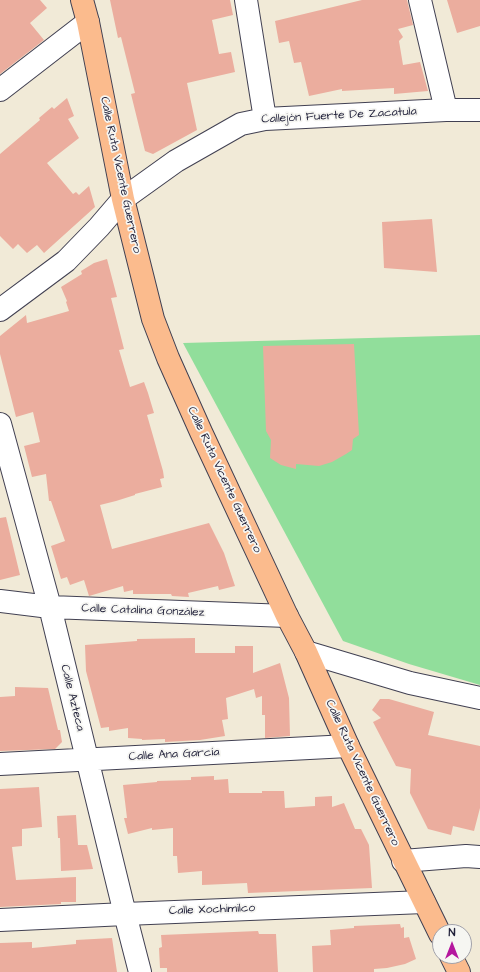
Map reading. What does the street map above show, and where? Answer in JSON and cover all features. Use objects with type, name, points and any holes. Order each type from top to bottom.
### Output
[{"type":"main road","name":"Calle Ruta Vicente Guerrero","points":[[82,0],[88,22],[123,199],[153,319],[168,358],[201,432],[287,616],[306,652],[348,746],[435,924]]},
{"type":"street","points":[[246,0],[265,119]]},
{"type":"street","points":[[420,0],[446,110]]},
{"type":"street","points":[[0,90],[88,22]]},
{"type":"street","name":"Callejón Fuerte De Zacatula","points":[[0,310],[66,261],[99,227],[123,199],[176,161],[241,124],[265,119],[446,110],[480,110]]},
{"type":"street","name":"Calle Azteca","points":[[0,424],[50,607],[140,972]]},
{"type":"street","name":"Calle Catalina González","points":[[0,601],[50,607],[287,616]]},
{"type":"street","points":[[306,652],[410,683],[480,698]]},
{"type":"street","name":"Calle Ana García","points":[[0,764],[348,746]]},
{"type":"street","points":[[403,860],[466,856],[480,857]]},
{"type":"street","name":"Calle Xochimilco","points":[[0,920],[424,902]]},
{"type":"green space","points":[[480,335],[480,685],[409,664],[343,641],[183,343]]},
{"type":"building","points":[[0,0],[40,0],[47,8],[30,23],[44,40],[0,74]]},
{"type":"building","points":[[110,0],[230,0],[233,15],[212,20],[219,54],[231,52],[235,72],[187,83],[197,130],[153,154],[145,151],[131,94],[135,93],[121,37],[118,38]]},
{"type":"building","points":[[362,0],[407,0],[413,25],[398,29],[403,37],[399,41],[403,65],[420,62],[428,91],[394,94],[394,88],[342,91],[342,89],[309,96],[301,62],[294,63],[289,41],[279,43],[275,21]]},
{"type":"building","points":[[447,0],[480,0],[480,26],[457,33]]},
{"type":"building","points":[[67,98],[74,116],[68,119],[79,138],[47,163],[73,194],[76,192],[79,195],[89,186],[95,207],[44,253],[37,245],[27,253],[18,244],[13,249],[0,236],[0,154],[40,120],[39,118],[52,107],[54,109]]},
{"type":"building","points":[[432,219],[437,272],[384,268],[382,222]]},
{"type":"building","points":[[107,259],[117,297],[111,298],[124,349],[119,350],[130,387],[144,382],[148,393],[154,413],[147,415],[164,478],[160,479],[162,487],[100,505],[112,549],[209,523],[224,553],[235,586],[219,590],[218,586],[188,593],[189,597],[172,596],[171,594],[133,594],[133,590],[124,592],[123,586],[89,596],[84,580],[70,585],[67,577],[61,579],[51,546],[65,541],[51,501],[49,501],[46,474],[32,477],[24,446],[40,442],[33,412],[16,417],[0,354],[0,336],[26,315],[27,323],[69,311],[67,301],[61,287],[82,274],[81,271],[94,263]]},
{"type":"building","points":[[354,344],[359,435],[353,439],[352,450],[332,462],[319,466],[296,464],[296,469],[281,465],[270,458],[271,440],[266,431],[263,346]]},
{"type":"building","points":[[6,517],[20,575],[0,580],[0,518]]},
{"type":"building","points":[[195,638],[195,653],[235,653],[235,646],[253,646],[253,673],[280,663],[289,698],[290,736],[265,738],[265,715],[262,715],[262,696],[256,698],[254,689],[226,698],[228,719],[222,720],[225,736],[200,740],[165,742],[165,739],[142,740],[128,738],[128,728],[109,731],[109,727],[101,728],[86,671],[85,645],[137,641],[137,639]]},
{"type":"building","points":[[15,687],[48,688],[62,742],[55,749],[0,751],[0,697],[15,696]]},
{"type":"building","points":[[380,699],[389,699],[434,712],[428,735],[480,746],[480,808],[474,831],[453,826],[451,835],[428,829],[410,793],[411,769],[396,766],[373,722],[381,718],[372,710]]},
{"type":"building","points":[[214,776],[214,780],[228,779],[229,793],[284,791],[285,808],[315,806],[315,797],[332,796],[332,807],[344,803],[355,829],[361,829],[369,845],[372,888],[248,893],[247,883],[202,885],[202,871],[178,873],[177,856],[173,856],[173,828],[152,830],[152,828],[128,834],[124,818],[127,818],[123,785],[157,781],[191,780],[191,777]]},
{"type":"building","points":[[39,787],[42,827],[22,829],[22,846],[12,847],[16,880],[76,877],[76,902],[0,907],[0,789]]},
{"type":"building","points":[[76,815],[78,845],[87,845],[93,869],[61,871],[60,838],[58,838],[57,816]]},
{"type":"building","points":[[400,924],[401,928],[404,927],[404,938],[409,937],[416,959],[405,964],[374,969],[374,972],[313,972],[312,946],[331,945],[330,930],[354,928],[354,926]]},
{"type":"building","points":[[258,931],[259,934],[276,934],[278,972],[167,972],[167,968],[160,968],[159,948],[162,947],[161,935]]},
{"type":"building","points":[[112,938],[117,972],[0,972],[0,943],[32,942],[32,948],[76,944],[76,940]]}]
